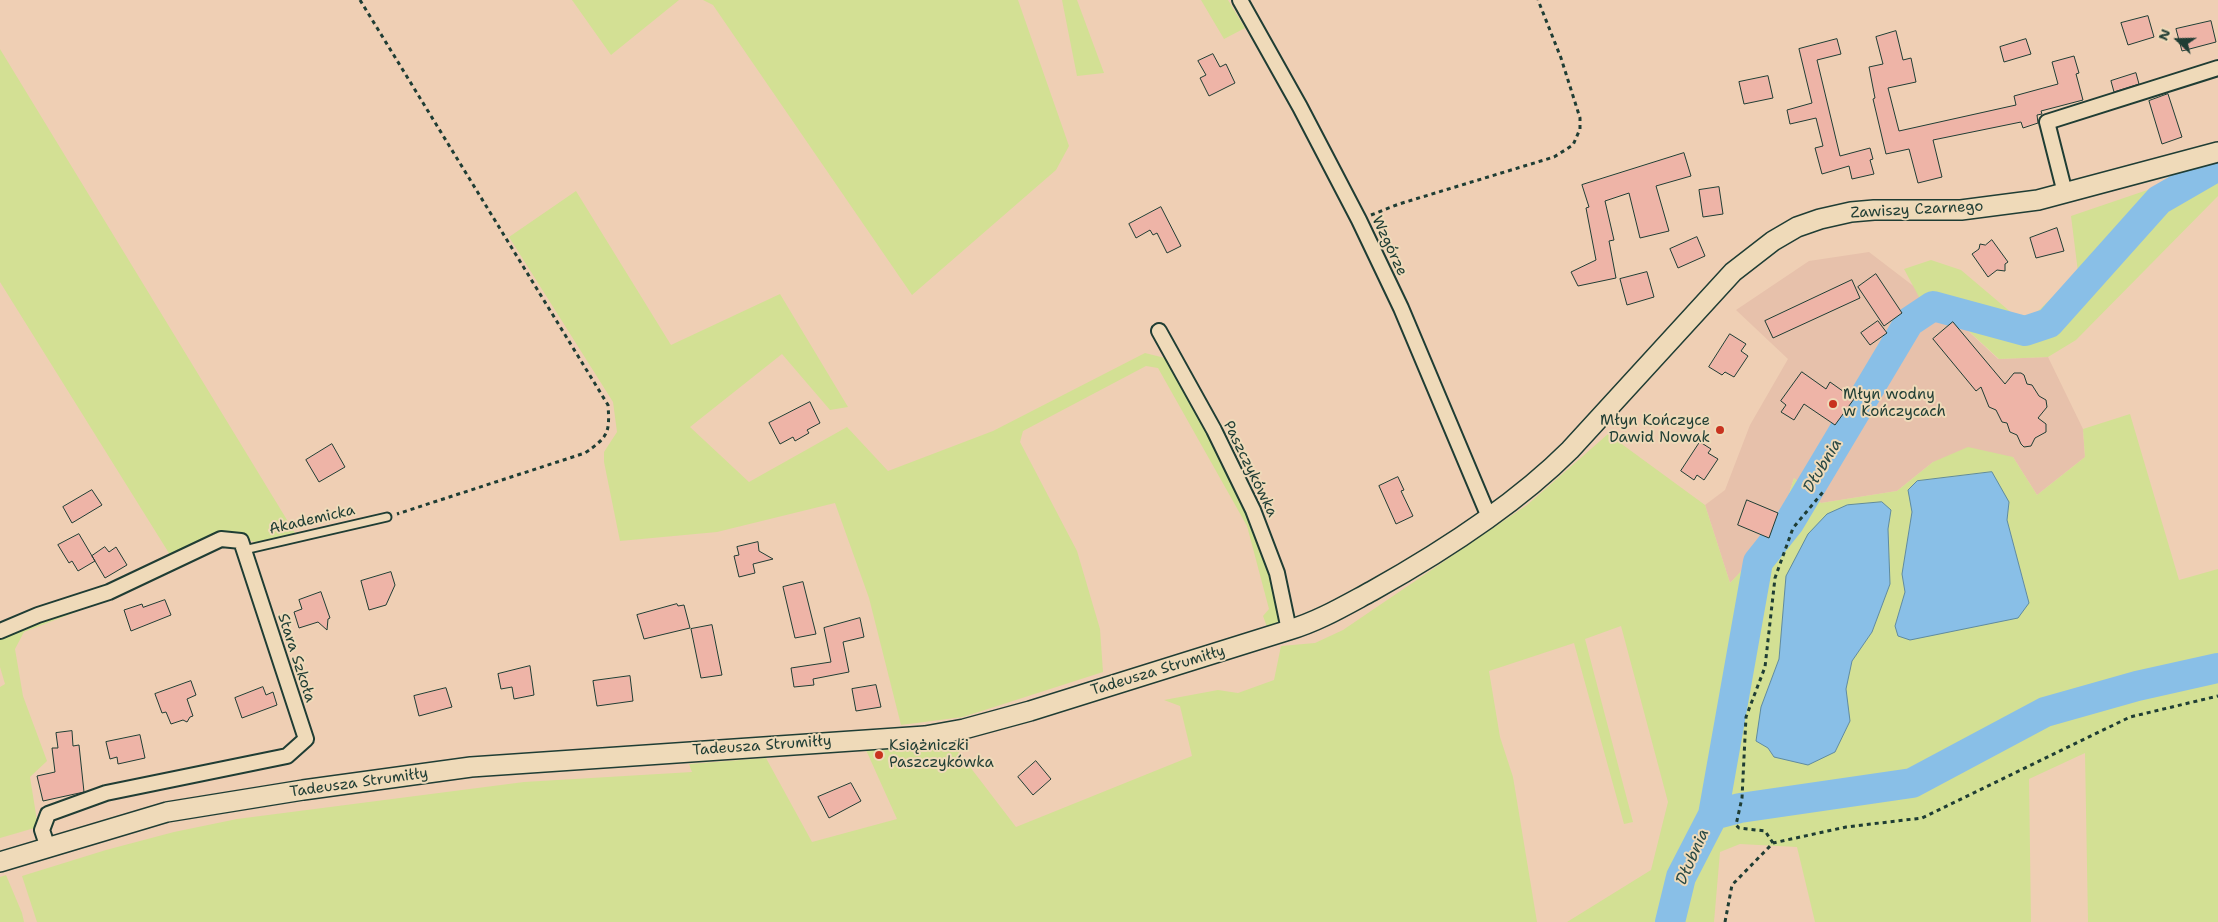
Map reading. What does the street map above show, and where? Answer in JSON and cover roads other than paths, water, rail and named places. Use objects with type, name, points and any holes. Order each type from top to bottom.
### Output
[{"type":"street","name":"Wzgórze","points":[[1240,0],[1296,98],[1401,308],[1489,516]]},
{"type":"street","points":[[2065,193],[2046,122],[2218,68]]},
{"type":"street","name":"Zawiszy Czarnego","points":[[1489,516],[1551,469],[1733,272],[1773,241],[1797,227],[1820,219],[1851,212],[1874,210],[1961,210],[2023,202],[2065,193],[2218,152]]},
{"type":"street","name":"Paszczykówka","points":[[1159,331],[1214,430],[1253,510],[1277,573],[1289,630]]},
{"type":"street","name":"Tadeusza Strumiłły","points":[[0,862],[167,812],[303,790],[471,767],[924,736],[964,729],[1030,712],[1314,622],[1410,570],[1489,516]]},
{"type":"street","points":[[0,631],[38,615],[109,592],[221,539],[241,541],[244,550]]},
{"type":"street","name":"Stara Szkoła","points":[[48,848],[42,830],[48,814],[106,793],[287,756],[306,739],[244,550]]},
{"type":"lane","name":"Akademicka","points":[[244,550],[387,517]]},
{"type":"water","points":[[1992,472],[2009,502],[2007,520],[2029,603],[2018,618],[1910,640],[1898,636],[1895,626],[1905,592],[1902,574],[1912,512],[1908,490],[1917,481]]},
{"type":"water","points":[[1882,502],[1891,510],[1888,529],[1890,584],[1872,632],[1852,661],[1846,689],[1850,721],[1835,752],[1808,765],[1774,757],[1768,748],[1756,741],[1761,707],[1779,659],[1786,576],[1808,534],[1827,514],[1847,505]]},
{"type":"waterway","name":"Dłubnia","points":[[1670,922],[1681,877],[1713,815],[1758,562],[1789,523],[1909,322],[1933,306],[2025,331],[2049,323],[2159,200],[2218,166]]},
{"type":"waterway","points":[[1713,815],[1740,808],[1912,783],[2045,712],[2137,686],[2218,668]]},
{"type":"place","name":"Młyn wodny w Kończycach","points":[[1833,404]]},
{"type":"place","name":"Młyn Kończyce Dawid Nowak","points":[[1720,430]]},
{"type":"place","name":"Książniczki Paszczykówka","points":[[879,755]]}]
